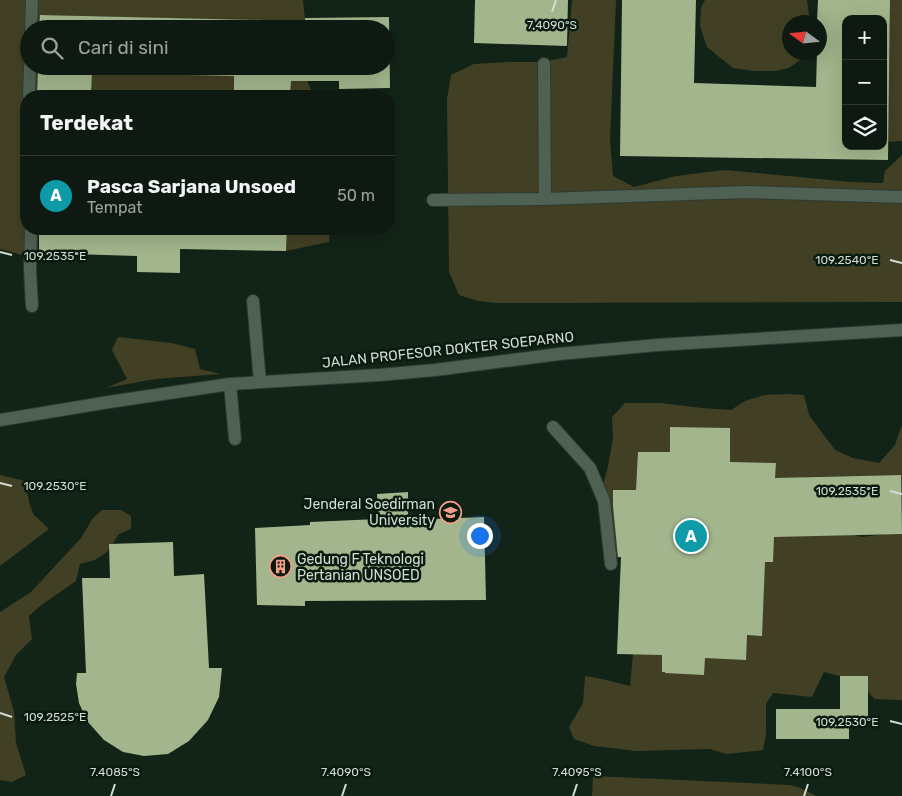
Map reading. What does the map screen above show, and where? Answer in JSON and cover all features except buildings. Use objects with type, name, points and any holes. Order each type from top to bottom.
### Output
[{"type":"street","points":[[31,20],[32,0]]},
{"type":"street","points":[[544,64],[545,199]]},
{"type":"street","points":[[29,90],[30,75]]},
{"type":"street","points":[[433,200],[545,199],[746,192],[902,198]]},
{"type":"street","points":[[31,235],[32,306]]},
{"type":"street","points":[[253,301],[260,382]]},
{"type":"street","name":"JALAN PROFESOR DOKTER SOEPARNO","points":[[0,420],[230,384],[435,370],[559,354],[657,345],[902,330]]},
{"type":"street","points":[[230,384],[235,439]]},
{"type":"street","points":[[553,427],[590,468],[604,501],[611,564]]},
{"type":"shaded area","points":[[0,0],[303,0],[305,20],[40,15],[40,20],[20,20],[20,75],[38,75],[37,90],[20,90],[20,235],[38,235],[37,259],[0,249]]},
{"type":"shaded area","points":[[572,0],[616,0],[610,139],[613,176],[634,187],[676,176],[725,170],[851,182],[883,183],[885,171],[902,155],[902,302],[497,303],[478,301],[459,295],[449,272],[447,99],[451,75],[474,64],[542,62],[567,57]]},
{"type":"shaded area","points":[[705,0],[807,0],[809,15],[782,15],[782,60],[800,60],[789,68],[775,71],[733,68],[707,47],[700,26],[701,8]]},
{"type":"shaded area","points":[[890,0],[902,0],[902,141],[888,142]]},
{"type":"shaded area","points":[[92,75],[234,76],[234,90],[91,90]]},
{"type":"shaded area","points":[[291,75],[307,75],[311,90],[290,90]]},
{"type":"shaded area","points":[[287,235],[330,235],[329,242],[286,251]]},
{"type":"shaded area","points":[[118,337],[172,343],[195,349],[200,369],[220,374],[155,379],[106,388],[127,379],[112,350]]},
{"type":"shaded area","points":[[764,395],[804,395],[809,415],[835,450],[853,458],[879,463],[895,445],[902,425],[902,700],[875,699],[868,692],[867,676],[840,676],[824,672],[812,697],[773,693],[766,704],[766,734],[763,750],[727,754],[709,749],[636,751],[594,746],[574,739],[569,727],[583,703],[585,676],[630,686],[633,654],[617,654],[620,574],[653,559],[611,557],[612,516],[605,503],[603,485],[613,438],[612,417],[625,403],[661,403],[731,410],[745,401]],"holes":[[[901,475],[898,532],[862,537],[825,527],[807,477]]]},
{"type":"shaded area","points":[[0,475],[25,481],[33,514],[49,529],[0,566]]},
{"type":"shaded area","points":[[102,510],[121,510],[131,516],[131,529],[119,534],[107,552],[95,560],[80,564],[76,581],[29,616],[32,639],[16,655],[4,677],[14,712],[16,743],[26,775],[12,782],[0,780],[0,612],[31,592],[81,538],[93,518]]},
{"type":"shaded area","points":[[593,776],[790,785],[817,796],[592,796]]},
{"type":"place","name":"Jenderal Soedirman University","points":[[451,512]]},
{"type":"place","name":"Pasca Sarjana Unsoed","points":[[691,536]]},
{"type":"place","name":"Gedung F Teknologi Pertanian UNSOED","points":[[281,567]]}]
